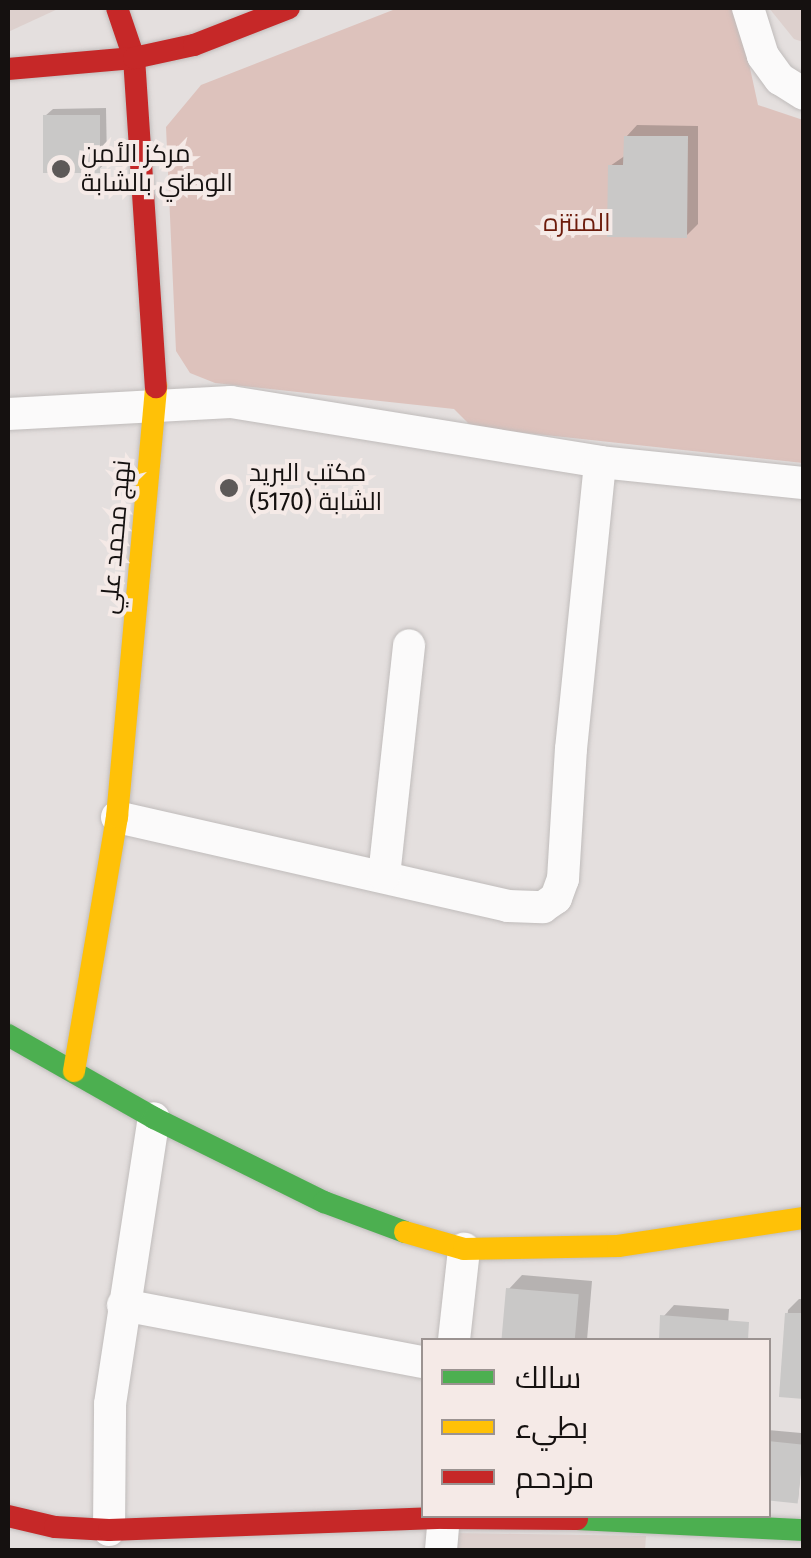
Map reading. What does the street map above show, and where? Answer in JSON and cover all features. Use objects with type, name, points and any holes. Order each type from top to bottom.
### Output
[{"type":"street","name":"نهج محمد علي","points":[[74,1071],[118,817],[157,405],[134,58],[117,8]]},
{"type":"street","points":[[8,69],[134,58],[194,45],[288,8]]},
{"type":"street","points":[[748,8],[763,56],[780,78],[804,94]]},
{"type":"street","points":[[8,414],[195,401],[289,409],[600,462],[804,483]]},
{"type":"street","points":[[118,817],[527,909],[556,898],[564,868],[573,729],[600,462]]},
{"type":"street","points":[[384,876],[410,645]]},
{"type":"street","points":[[8,1035],[154,1118],[324,1202],[383,1226],[464,1249],[618,1246],[804,1218]]},
{"type":"street","points":[[109,1530],[110,1404],[154,1118]]},
{"type":"street","points":[[454,1338],[464,1249]]},
{"type":"street","points":[[123,1306],[421,1361]]},
{"type":"street","points":[[8,1516],[55,1539],[109,1530],[443,1528],[632,1535],[804,1530]]},
{"type":"shaded area","points":[[8,8],[60,8],[8,32]]},
{"type":"shaded area","points":[[769,8],[803,8],[803,42],[794,39]]},
{"type":"shaded area","points":[[453,1533],[646,1536],[645,1550],[452,1550]]},
{"type":"green space","name":"المنتزه","points":[[398,8],[737,8],[758,105],[803,120],[803,463],[472,427],[454,409],[215,383],[190,373],[176,351],[166,127],[201,85]]},
{"type":"building","points":[[43,115],[100,115],[100,173],[43,173]]},
{"type":"building","points":[[624,136],[688,136],[687,238],[607,237],[608,165],[623,165]]},
{"type":"building","points":[[506,1288],[579,1294],[575,1338],[502,1338]]},
{"type":"building","points":[[785,1313],[804,1313],[804,1399],[779,1397]]},
{"type":"building","points":[[660,1315],[749,1322],[748,1338],[659,1338]]},
{"type":"building","points":[[771,1441],[804,1445],[798,1503],[771,1501]]},
{"type":"traffic: fast","points":[[8,1035],[154,1118],[324,1202],[405,1232]]},
{"type":"traffic: fast","points":[[577,1519],[804,1530]]},
{"type":"traffic: slow","points":[[74,1071],[117,817],[156,387]]},
{"type":"traffic: slow","points":[[405,1232],[464,1249],[618,1246],[804,1218]]},
{"type":"traffic: jam","points":[[117,8],[134,58],[156,387]]},
{"type":"traffic: jam","points":[[8,69],[134,58],[194,45],[289,8]]},
{"type":"traffic: jam","points":[[8,1516],[55,1527],[109,1530],[444,1518],[577,1519]]},
{"type":"place","name":"مركز الأمن الوطني بالشابة","points":[[61,169]]},
{"type":"place","name":"مكتب البريد الشابة (5170)","points":[[229,488]]}]
